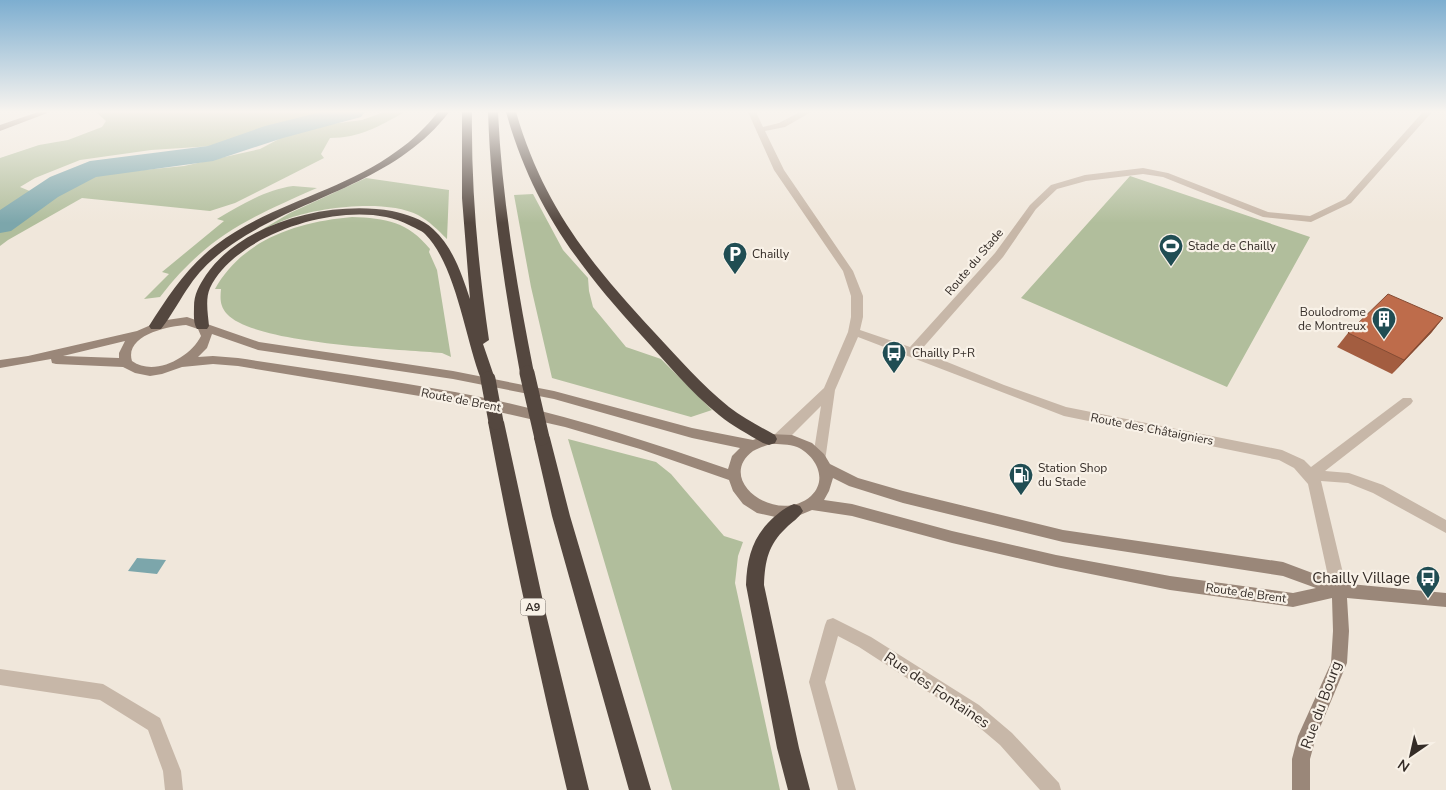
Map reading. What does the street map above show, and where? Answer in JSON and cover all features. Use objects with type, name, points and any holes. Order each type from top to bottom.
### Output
[{"type":"highway","points":[[156,326],[190,277],[220,247],[268,218],[356,178],[393,158],[405,149]]},
{"type":"highway","name":"A9","points":[[466,149],[467,202],[485,370],[512,512],[536,621],[578,790]]},
{"type":"highway","points":[[495,149],[497,198],[512,297],[527,373],[566,534],[640,790]]},
{"type":"highway","points":[[521,149],[541,192],[569,239],[593,272],[624,308],[676,364],[724,410],[774,439]]},
{"type":"highway","points":[[204,327],[201,302],[208,282],[226,260],[252,241],[279,227],[319,215],[355,211],[386,212],[404,217],[420,225],[429,231],[443,247],[454,274],[485,370]]},
{"type":"highway","points":[[799,790],[788,748],[755,585],[755,559],[759,548],[776,526],[802,508]]},
{"type":"main road","name":"Route de Brent","points":[[144,333],[156,326],[180,321],[194,322],[246,343],[267,348],[453,375],[554,395],[692,433],[752,445]]},
{"type":"main road","points":[[28,360],[86,360],[127,363],[135,369],[148,371],[164,369],[181,363],[194,355],[203,345],[207,336],[204,327]]},
{"type":"main road","points":[[0,364],[28,360],[144,333]]},
{"type":"main road","points":[[127,363],[125,359],[127,348],[144,333]]},
{"type":"main road","name":"Route de Brent","points":[[181,363],[213,360],[238,362],[456,397],[565,422],[643,445],[733,476]]},
{"type":"main road","points":[[822,463],[827,478],[825,488],[820,497],[802,508],[770,511],[748,501],[736,485],[733,476],[738,458],[752,445],[774,439],[802,444],[822,463],[854,482],[903,497],[1054,534],[1160,552],[1283,569],[1339,590],[1446,600]]},
{"type":"main road","name":"Route de Brent","points":[[802,508],[852,510],[952,537],[1056,561],[1170,583],[1293,600],[1339,590]]},
{"type":"main road","name":"Rue du Bourg","points":[[1301,790],[1301,759],[1307,736],[1339,663],[1341,632],[1339,590]]},
{"type":"street","points":[[769,149],[779,170],[848,271],[857,296],[857,317],[854,332],[829,390],[822,463]]},
{"type":"street","name":"Route du Stade","points":[[912,352],[999,255],[1033,207],[1054,187],[1085,178],[1143,171],[1165,175],[1266,215],[1311,219],[1348,201],[1395,149]]},
{"type":"street","name":"Route des Châtaigniers","points":[[854,332],[912,352],[1049,406],[1094,418],[1282,456],[1299,464],[1310,475]]},
{"type":"street","points":[[774,439],[829,390]]},
{"type":"street","points":[[1310,475],[1407,401]]},
{"type":"street","points":[[1310,475],[1349,478],[1364,483],[1446,527]]},
{"type":"street","points":[[1310,475],[1315,483],[1339,590]]},
{"type":"street","name":"Rue des Fontaines","points":[[847,790],[817,682],[833,625],[865,642],[973,711],[1006,739],[1052,790]]},
{"type":"street","points":[[0,677],[103,692],[154,724],[172,771],[174,790]]},
{"type":"green space","points":[[27,149],[169,149],[80,160],[35,178],[20,187],[32,192],[0,214],[0,158]]},
{"type":"green space","points":[[260,149],[324,149],[321,154],[324,158],[235,203],[210,211],[82,198],[0,246],[0,229],[23,217],[53,196],[58,190],[89,178],[103,174],[184,166]]},
{"type":"green space","name":"Stade de Chailly","points":[[1130,176],[1310,237],[1227,387],[1021,298]]},
{"type":"green space","points":[[366,178],[449,190],[447,239],[418,215],[405,210],[372,206],[336,208],[303,214],[258,232],[290,213]]},
{"type":"green space","points":[[293,186],[317,188],[270,209],[231,231],[195,258],[160,297],[144,299],[169,274],[162,272],[224,221],[217,219],[244,203],[273,191]]},
{"type":"green space","points":[[533,194],[563,250],[588,278],[593,307],[626,347],[661,359],[712,410],[691,417],[552,378],[531,287],[514,195]]},
{"type":"green space","points":[[352,217],[386,220],[396,223],[413,233],[430,249],[429,252],[437,270],[451,357],[442,353],[362,347],[295,338],[266,332],[242,324],[227,314],[221,302],[221,289],[215,289],[240,257],[273,236],[292,229],[331,219]]},
{"type":"green space","points":[[568,439],[656,462],[671,474],[724,536],[743,542],[738,556],[735,583],[780,790],[672,790]]},
{"type":"water","points":[[137,558],[166,560],[157,574],[128,571]]},
{"type":"building","name":"Boulodrome de Montreux","points":[[1388,294],[1443,318],[1404,360],[1348,333]]},
{"type":"waterway","points":[[0,224],[60,183],[86,171],[100,167],[185,158],[225,149]]},
{"type":"place","name":"Stade de Chailly","points":[[1171,267]]},
{"type":"place","name":"Chailly","points":[[735,275]]},
{"type":"place","name":"Boulodrome de Montreux","points":[[1384,340]]},
{"type":"place","name":"Chailly P+R","points":[[894,374]]},
{"type":"place","name":"Station Shop du Stade","points":[[1021,496]]},
{"type":"place","name":"Chailly Village","points":[[1428,599]]}]
